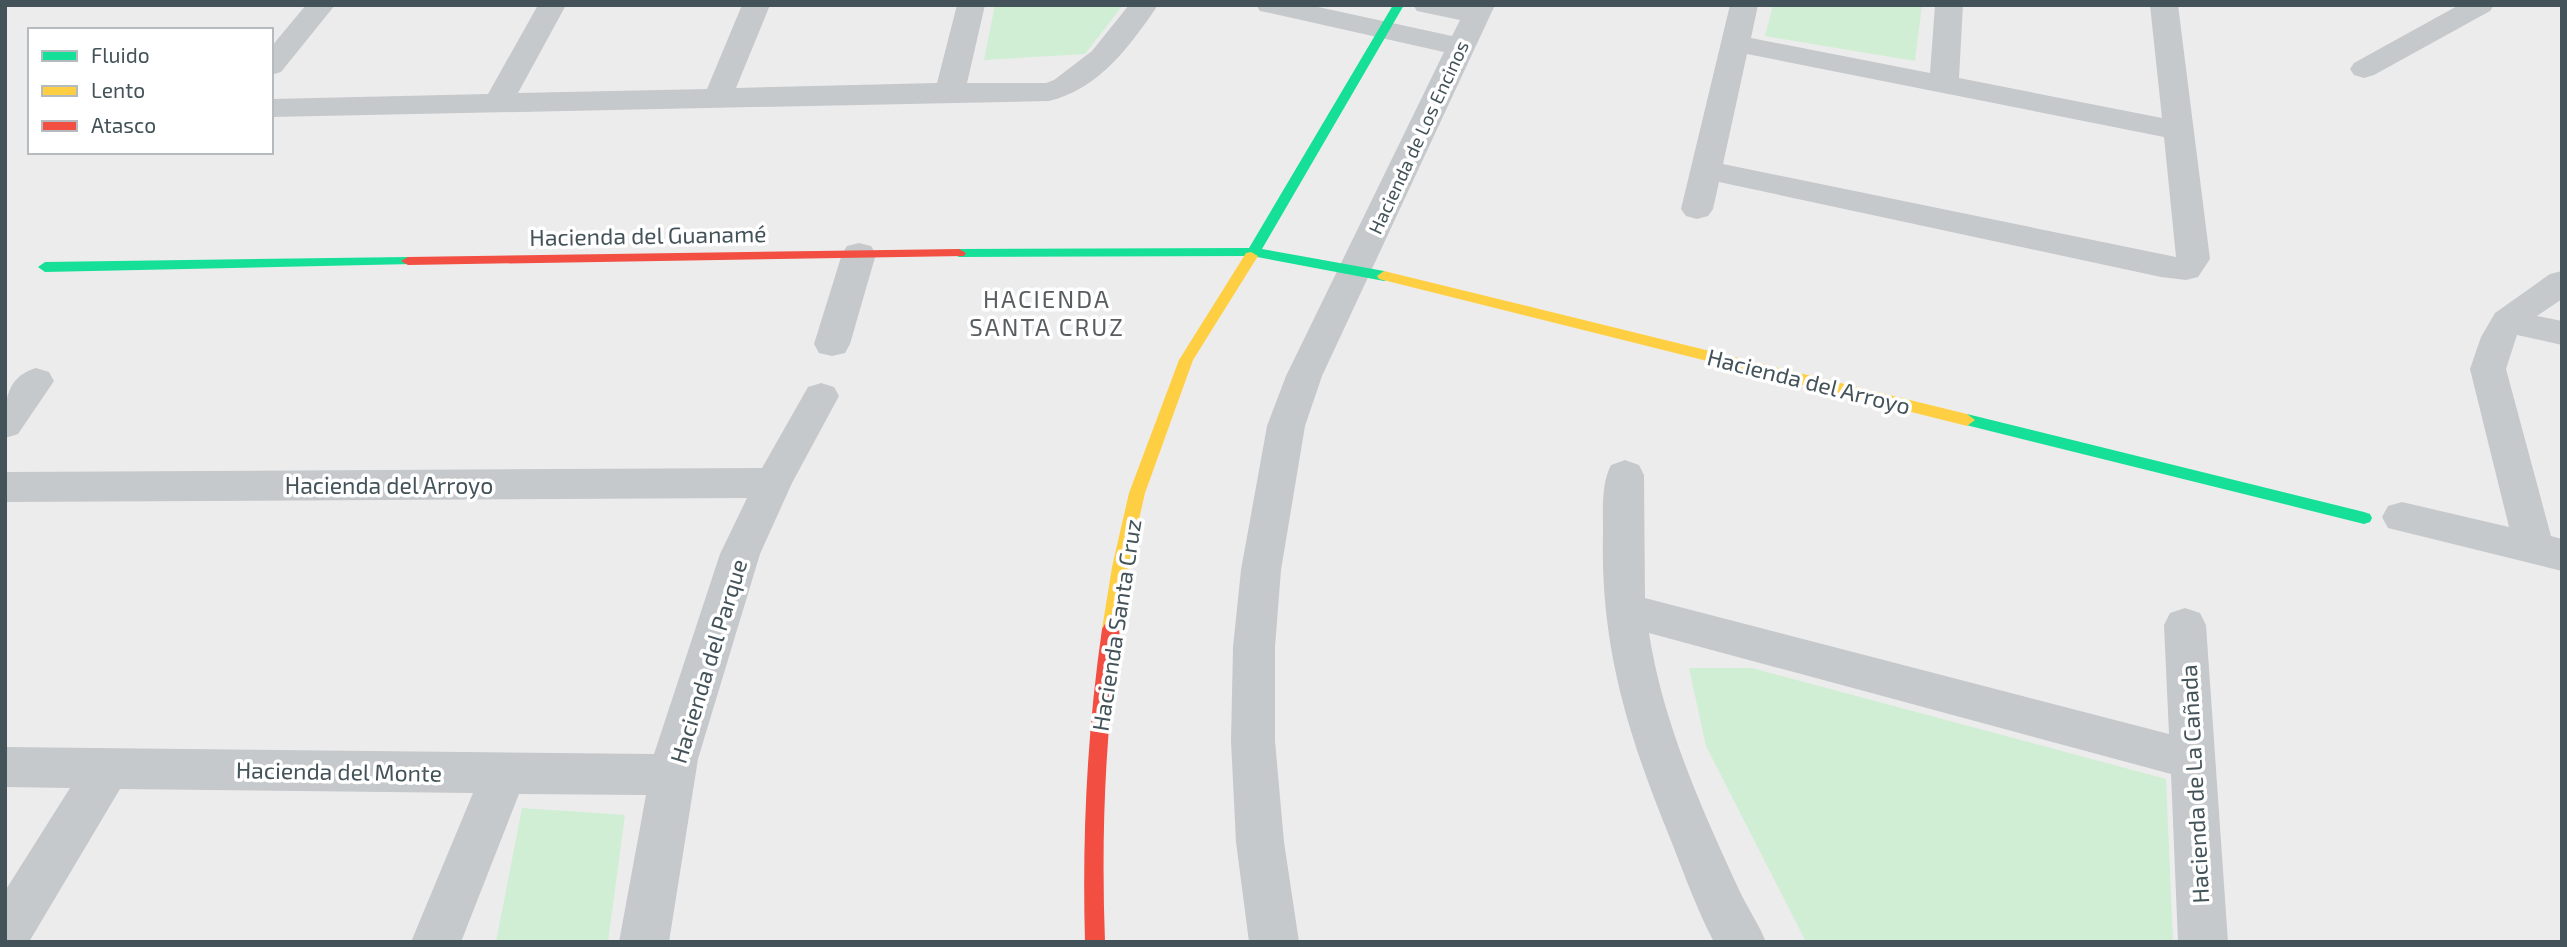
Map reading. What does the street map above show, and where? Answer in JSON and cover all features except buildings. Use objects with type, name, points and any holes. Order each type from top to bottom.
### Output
[{"type":"street","points":[[273,64],[321,5]]},
{"type":"street","points":[[498,103],[552,5]]},
{"type":"street","points":[[718,97],[756,5]]},
{"type":"street","points":[[950,92],[971,5]]},
{"type":"street","points":[[273,108],[1049,92],[1063,89],[1088,71],[1144,5]]},
{"type":"street","points":[[1270,5],[1461,47]]},
{"type":"street","points":[[1252,252],[1399,5]]},
{"type":"street","points":[[1427,5],[1478,10]]},
{"type":"street","points":[[1698,209],[1743,8],[1713,5]]},
{"type":"street","points":[[1944,84],[1949,5]]},
{"type":"street","points":[[1706,170],[2161,266],[2186,268],[2193,259],[2176,130],[2164,5]]},
{"type":"street","points":[[2364,69],[2474,6]]},
{"type":"street","name":"Hacienda de Los Encinos","points":[[1356,269],[1478,10]]},
{"type":"street","points":[[1734,43],[2176,130]]},
{"type":"street","name":"Hacienda del Guanamé","points":[[45,267],[859,254],[1252,252]]},
{"type":"street","name":"Hacienda del Arroyo","points":[[1252,252],[1356,269],[2383,517]]},
{"type":"street","name":"Hacienda Santa Cruz","points":[[1095,942],[1091,857],[1098,743],[1108,645],[1120,568],[1137,493],[1186,360],[1252,252]]},
{"type":"street","points":[[832,344],[859,254]]},
{"type":"street","points":[[1274,942],[1260,842],[1253,741],[1254,647],[1261,570],[1286,426],[1304,376],[1356,269]]},
{"type":"street","points":[[2548,552],[2488,369],[2493,346],[2507,321],[2562,282]]},
{"type":"street","points":[[2507,321],[2562,333]]},
{"type":"street","points":[[5,424],[36,381]]},
{"type":"street","name":"Hacienda del Parque","points":[[644,942],[672,775],[740,554],[773,483],[821,396]]},
{"type":"street","points":[[1625,475],[1620,542],[1634,665],[1650,727],[1725,913],[1741,942]]},
{"type":"street","name":"Hacienda del Arroyo","points":[[5,487],[773,483]]},
{"type":"street","points":[[2383,517],[2548,552]]},
{"type":"street","points":[[1627,610],[2193,760]]},
{"type":"street","name":"Hacienda de La Cañada","points":[[2186,625],[2203,942]]},
{"type":"street","name":"Hacienda del Monte","points":[[5,767],[672,775]]},
{"type":"street","points":[[5,936],[108,768]]},
{"type":"street","points":[[436,942],[504,773]]},
{"type":"green space","points":[[995,5],[1123,5],[1085,54],[984,60]]},
{"type":"green space","points":[[1773,5],[1922,5],[1915,61],[1765,36]]},
{"type":"green space","points":[[1689,668],[1752,668],[2166,779],[2173,942],[1806,942],[1706,746]]},
{"type":"green space","points":[[522,808],[625,815],[608,942],[496,942]]},
{"type":"traffic: fast","points":[[1251,256],[1399,5]]},
{"type":"traffic: fast","points":[[959,253],[1252,252],[1384,276]]},
{"type":"traffic: fast","points":[[45,267],[408,261]]},
{"type":"traffic: fast","points":[[1967,420],[2364,518]]},
{"type":"traffic: slow","points":[[1111,629],[1120,567],[1137,493],[1186,360],[1251,256]]},
{"type":"traffic: slow","points":[[1384,276],[1967,420]]},
{"type":"traffic: jam","points":[[408,261],[959,253]]},
{"type":"traffic: jam","points":[[1095,942],[1095,785],[1111,629]]},
{"type":"district","name":"HACIENDA SANTA CRUZ","points":[[1047,312]]}]
